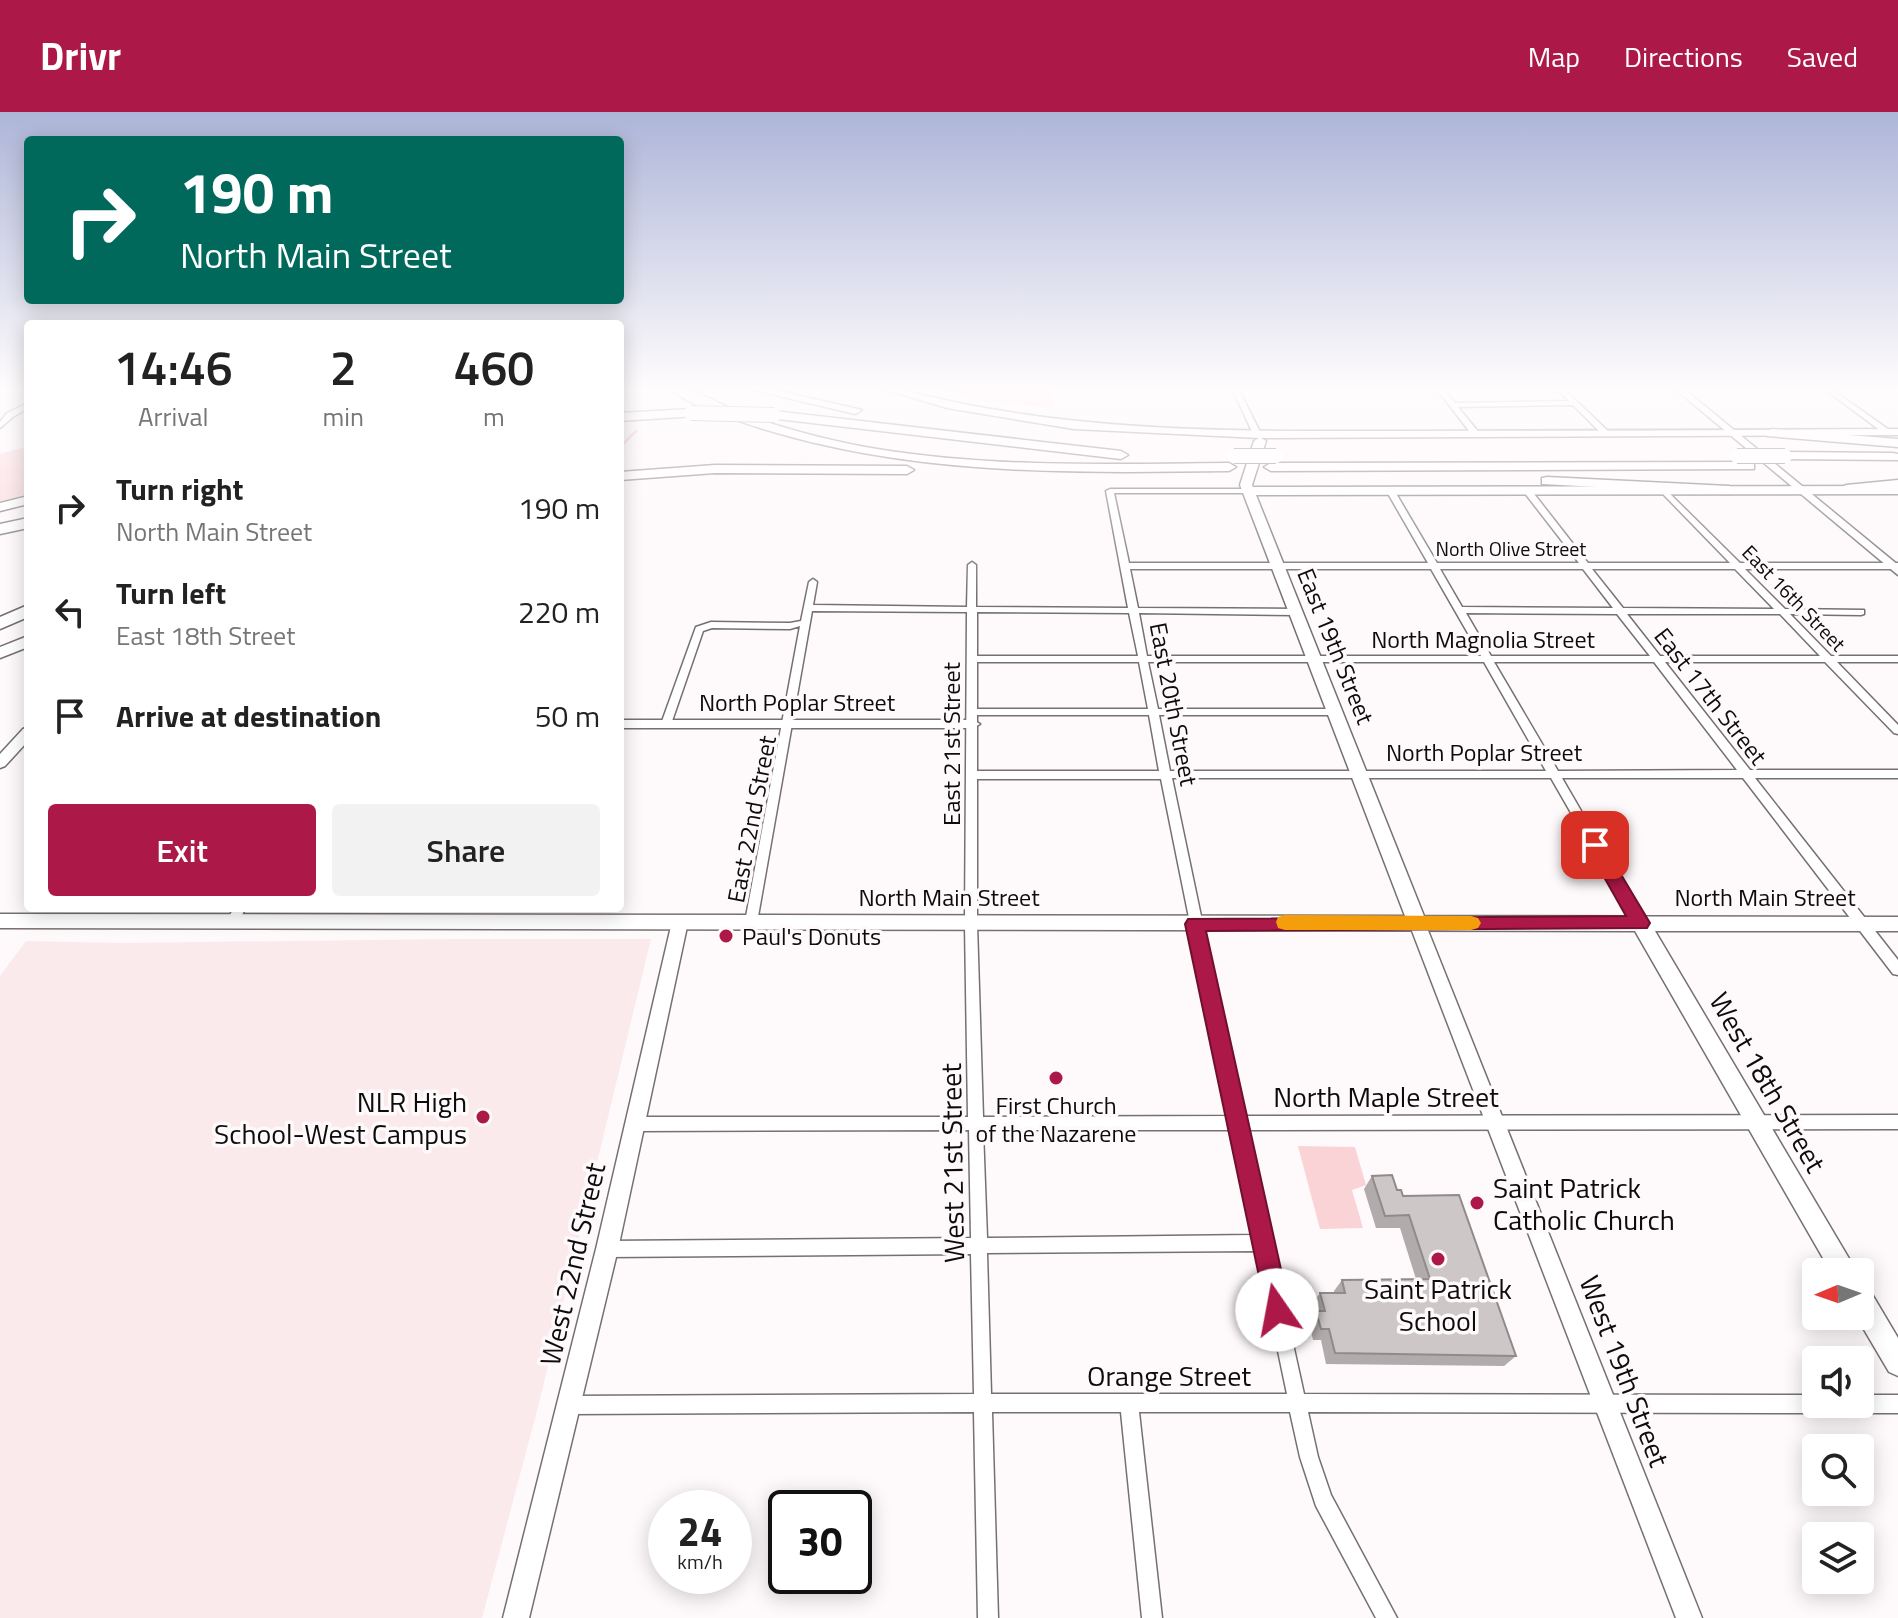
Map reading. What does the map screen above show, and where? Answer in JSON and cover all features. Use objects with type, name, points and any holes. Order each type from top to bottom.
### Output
[{"type":"highway","points":[[922,458],[965,464],[1052,468]]},
{"type":"highway","points":[[1187,458],[1232,461]]},
{"type":"highway","points":[[624,476],[715,469],[1024,471],[1232,461],[1526,458]]},
{"type":"highway","points":[[1762,458],[1898,466]]},
{"type":"highway","points":[[1306,467],[1749,466],[1864,458]]},
{"type":"highway","points":[[1274,461],[1388,474],[1729,490]]},
{"type":"highway","points":[[1846,489],[1898,487]]},
{"type":"highway","points":[[0,529],[24,524]]},
{"type":"highway","points":[[5,621],[24,610]]},
{"type":"highway","points":[[0,653],[24,643]]},
{"type":"main road","points":[[1254,458],[1246,481],[1248,491],[1846,489]]},
{"type":"main road","name":"East 19th Street","points":[[1248,491],[1417,923]]},
{"type":"main road","points":[[0,507],[24,501]]},
{"type":"main road","name":"North Main Street","points":[[0,921],[237,914],[971,924],[1898,924]]},
{"type":"main road","name":"West 18th Street","points":[[1640,923],[1837,1258]]},
{"type":"main road","points":[[1874,1322],[1898,1363]]},
{"type":"street","points":[[1764,458],[1896,567]]},
{"type":"street","points":[[1390,490],[1640,923]]},
{"type":"street","name":"East 20th Street","points":[[1248,491],[1110,491],[1195,924],[1309,1457],[1323,1499],[1387,1618]]},
{"type":"street","name":"East 16th Street","points":[[1665,491],[1898,731]]},
{"type":"street","name":"East 17th Street","points":[[1528,492],[1898,970]]},
{"type":"street","name":"East 21st Street","points":[[971,924],[974,775],[972,565]]},
{"type":"street","name":"North Olive Street","points":[[1125,566],[1896,567]]},
{"type":"street","name":"East 22nd Street","points":[[751,922],[813,582]]},
{"type":"street","points":[[810,608],[1297,612]]},
{"type":"street","points":[[1460,610],[1861,612]]},
{"type":"street","points":[[666,724],[696,632],[711,625],[790,626],[807,622]]},
{"type":"street","name":"North Magnolia Street","points":[[973,659],[1898,659]]},
{"type":"street","points":[[973,718],[1153,712],[1336,712]]},
{"type":"street","name":"North Poplar Street","points":[[624,724],[789,724],[973,718]]},
{"type":"street","points":[[0,763],[24,736]]},
{"type":"street","name":"North Poplar Street","points":[[974,775],[1898,774]]},
{"type":"street","name":"West 22nd Street","points":[[516,1618],[607,1249],[680,922]]},
{"type":"street","name":"West 19th Street","points":[[1417,923],[1689,1618]]},
{"type":"street","name":"West 21st Street","points":[[971,924],[988,1618]]},
{"type":"street","name":"North Maple Street","points":[[634,1124],[1898,1122]]},
{"type":"street","points":[[607,1249],[1263,1243]]},
{"type":"street","name":"Orange Street","points":[[570,1405],[982,1402],[1129,1405],[1802,1404]]},
{"type":"street","points":[[1874,1404],[1898,1404]]},
{"type":"street","points":[[1129,1405],[1152,1618]]},
{"type":"shaded area","points":[[0,458],[24,458],[24,495],[0,501]]},
{"type":"shaded area","points":[[651,939],[538,1407],[482,1618],[0,1618],[0,976],[26,941],[122,943]]},
{"type":"shaded area","points":[[1298,1146],[1355,1147],[1366,1185],[1352,1190],[1363,1228],[1320,1229]]},
{"type":"building","name":"Saint Patrick School","points":[[1392,1175],[1397,1190],[1401,1190],[1403,1196],[1459,1195],[1516,1356],[1335,1353],[1329,1329],[1321,1329],[1316,1311],[1325,1311],[1320,1293],[1345,1293],[1342,1280],[1430,1279],[1409,1215],[1385,1216],[1372,1176]]},
{"type":"slow traffic","points":[[1285,922],[1471,923]]},
{"type":"place","name":"Paul's Donuts","points":[[726,936]]},
{"type":"place","name":"First Church of the Nazarene","points":[[1056,1078]]},
{"type":"place","name":"NLR High School-West Campus","points":[[483,1117]]},
{"type":"place","name":"Saint Patrick Catholic Church","points":[[1477,1203]]},
{"type":"place","name":"Saint Patrick School","points":[[1438,1259]]},
{"type":"route","points":[[1277,1310],[1195,924],[1640,923],[1595,845]]}]
